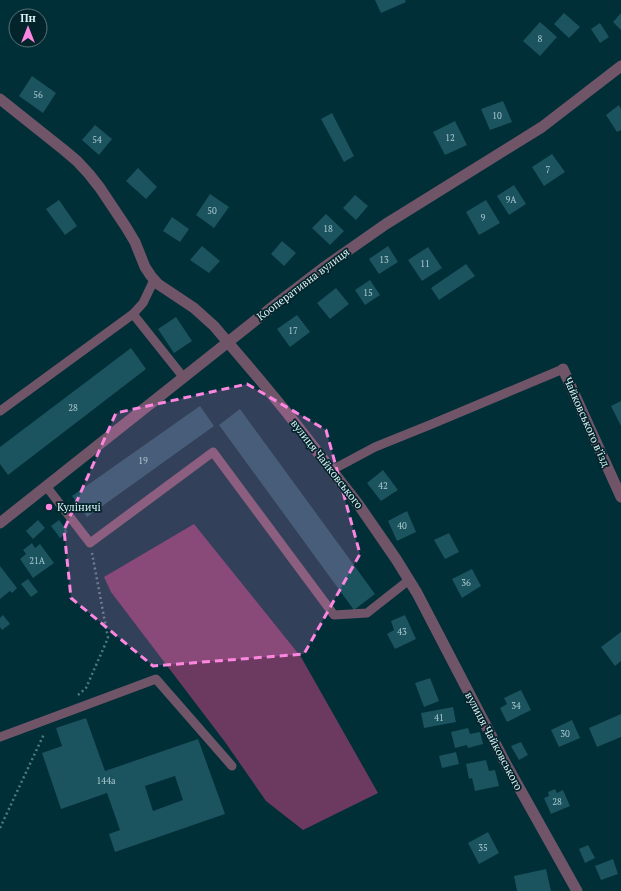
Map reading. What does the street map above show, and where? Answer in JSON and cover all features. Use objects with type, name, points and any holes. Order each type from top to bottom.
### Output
[{"type":"street","name":"Кооперативна вулиця","points":[[0,523],[292,291],[386,224],[542,127],[621,66]]},
{"type":"street","name":"вулиця Чайковського","points":[[0,99],[64,150],[89,174],[126,227],[135,242],[145,267],[154,280],[194,308],[214,326],[269,391],[366,515],[386,543],[433,622],[507,766],[577,891]]},
{"type":"street","name":"Чайковського в’їзд","points":[[563,369],[621,497]]},
{"type":"lane","points":[[0,411],[132,314],[143,303],[154,280]]},
{"type":"lane","points":[[132,314],[184,378]]},
{"type":"lane","points":[[332,470],[375,447],[563,369]]},
{"type":"lane","points":[[46,486],[90,543],[213,452],[334,615],[367,613],[409,580]]},
{"type":"lane","points":[[0,737],[156,679],[232,766]]},
{"type":"path","points":[[75,698],[86,688],[108,638],[90,543]]},
{"type":"path","points":[[0,828],[49,723],[54,717]]},
{"type":"highlighted area","points":[[247,384],[326,430],[360,554],[304,654],[153,666],[71,598],[64,530],[116,413]]},
{"type":"shaded area","points":[[194,524],[301,657],[378,793],[303,830],[266,801],[225,742],[111,592],[104,577]]},
{"type":"building","points":[[375,0],[405,0],[406,2],[381,13]]},
{"type":"building","points":[[564,13],[580,27],[569,38],[554,24]]},
{"type":"building","points":[[621,13],[621,30],[613,22]]},
{"type":"building","points":[[540,22],[557,37],[540,56],[523,41]]},
{"type":"building","points":[[600,23],[609,37],[600,43],[591,29]]},
{"type":"building","points":[[32,76],[56,93],[43,113],[19,96]]},
{"type":"building","points":[[503,101],[512,122],[490,130],[481,109]]},
{"type":"building","points":[[619,105],[621,109],[621,130],[617,132],[606,115]]},
{"type":"building","points":[[332,113],[354,156],[344,162],[321,119]]},
{"type":"building","points":[[455,121],[467,145],[445,155],[433,132]]},
{"type":"building","points":[[95,125],[112,139],[99,155],[82,140]]},
{"type":"building","points":[[552,154],[565,172],[544,186],[532,167]]},
{"type":"building","points":[[138,168],[157,187],[146,199],[126,181]]},
{"type":"building","points":[[514,185],[526,204],[509,215],[497,196]]},
{"type":"building","points":[[210,194],[229,207],[214,228],[196,215]]},
{"type":"building","points":[[355,195],[368,206],[356,220],[343,208]]},
{"type":"building","points":[[59,200],[77,226],[65,235],[46,209]]},
{"type":"building","points":[[486,200],[500,223],[479,235],[466,212]]},
{"type":"building","points":[[326,214],[344,231],[330,245],[312,228]]},
{"type":"building","points":[[172,217],[189,229],[180,242],[163,231]]},
{"type":"building","points":[[282,241],[296,253],[284,266],[271,254]]},
{"type":"building","points":[[202,246],[220,261],[209,273],[190,260]]},
{"type":"building","points":[[388,246],[398,262],[379,274],[369,259]]},
{"type":"building","points":[[428,247],[442,268],[422,281],[408,260]]},
{"type":"building","points":[[466,264],[475,276],[439,300],[431,288]]},
{"type":"building","points":[[370,280],[380,295],[365,305],[355,290]]},
{"type":"building","points":[[336,288],[349,304],[330,319],[317,303]]},
{"type":"building","points":[[297,315],[310,332],[290,347],[277,329]]},
{"type":"building","points":[[176,317],[192,341],[174,353],[158,329]]},
{"type":"building","points":[[131,348],[146,369],[8,475],[0,464],[0,447]]},
{"type":"building","points":[[621,401],[621,426],[611,406]]},
{"type":"building","points":[[200,406],[214,426],[87,517],[72,496]]},
{"type":"building","points":[[240,409],[375,594],[354,610],[219,425]]},
{"type":"building","points":[[383,470],[398,490],[381,501],[367,483]]},
{"type":"building","points":[[407,511],[416,532],[397,541],[388,521]]},
{"type":"building","points":[[38,520],[45,528],[33,539],[26,531]]},
{"type":"building","points":[[59,520],[68,532],[60,538],[51,526]]},
{"type":"building","points":[[449,533],[459,552],[445,559],[434,540]]},
{"type":"building","points":[[32,543],[35,548],[40,544],[54,563],[33,578],[20,559],[26,554],[23,550]]},
{"type":"building","points":[[0,566],[17,588],[12,593],[10,591],[0,599]]},
{"type":"building","points":[[472,569],[481,586],[462,598],[452,579]]},
{"type":"building","points":[[28,579],[38,592],[31,597],[21,584]]},
{"type":"building","points":[[3,615],[10,624],[2,630],[0,627],[0,618]]},
{"type":"building","points":[[405,615],[416,639],[395,649],[387,634],[394,630],[391,621]]},
{"type":"building","points":[[621,632],[621,661],[615,666],[601,647]]},
{"type":"building","points":[[430,678],[439,701],[424,707],[415,683]]},
{"type":"building","points":[[521,690],[531,710],[507,722],[500,708],[507,704],[504,698]]},
{"type":"building","points":[[453,707],[456,722],[424,728],[421,713]]},
{"type":"building","points":[[621,714],[621,737],[597,747],[589,728]]},
{"type":"building","points":[[86,718],[105,771],[198,739],[225,814],[115,852],[109,834],[120,830],[107,793],[61,809],[42,753],[62,746],[56,728]],"holes":[[[175,776],[183,800],[153,811],[145,786]]]},
{"type":"building","points":[[572,720],[580,738],[559,747],[551,730]]},
{"type":"building","points":[[468,728],[470,734],[480,732],[483,744],[468,748],[467,745],[455,748],[451,732]]},
{"type":"building","points":[[521,742],[528,755],[519,760],[511,746]]},
{"type":"building","points":[[456,752],[459,764],[442,768],[439,756]]},
{"type":"building","points":[[486,760],[489,771],[495,770],[499,786],[475,791],[472,778],[469,779],[466,764]]},
{"type":"building","points":[[555,789],[557,793],[563,790],[570,806],[551,814],[544,798],[549,796],[548,792]]},
{"type":"building","points":[[488,832],[499,853],[479,864],[468,843]]},
{"type":"building","points":[[588,845],[595,858],[585,863],[579,849]]},
{"type":"building","points":[[613,859],[618,874],[601,880],[595,866]]},
{"type":"building","points":[[546,869],[551,891],[517,891],[514,876]]},
{"type":"place","name":"Куліничі","points":[[49,507]]}]
